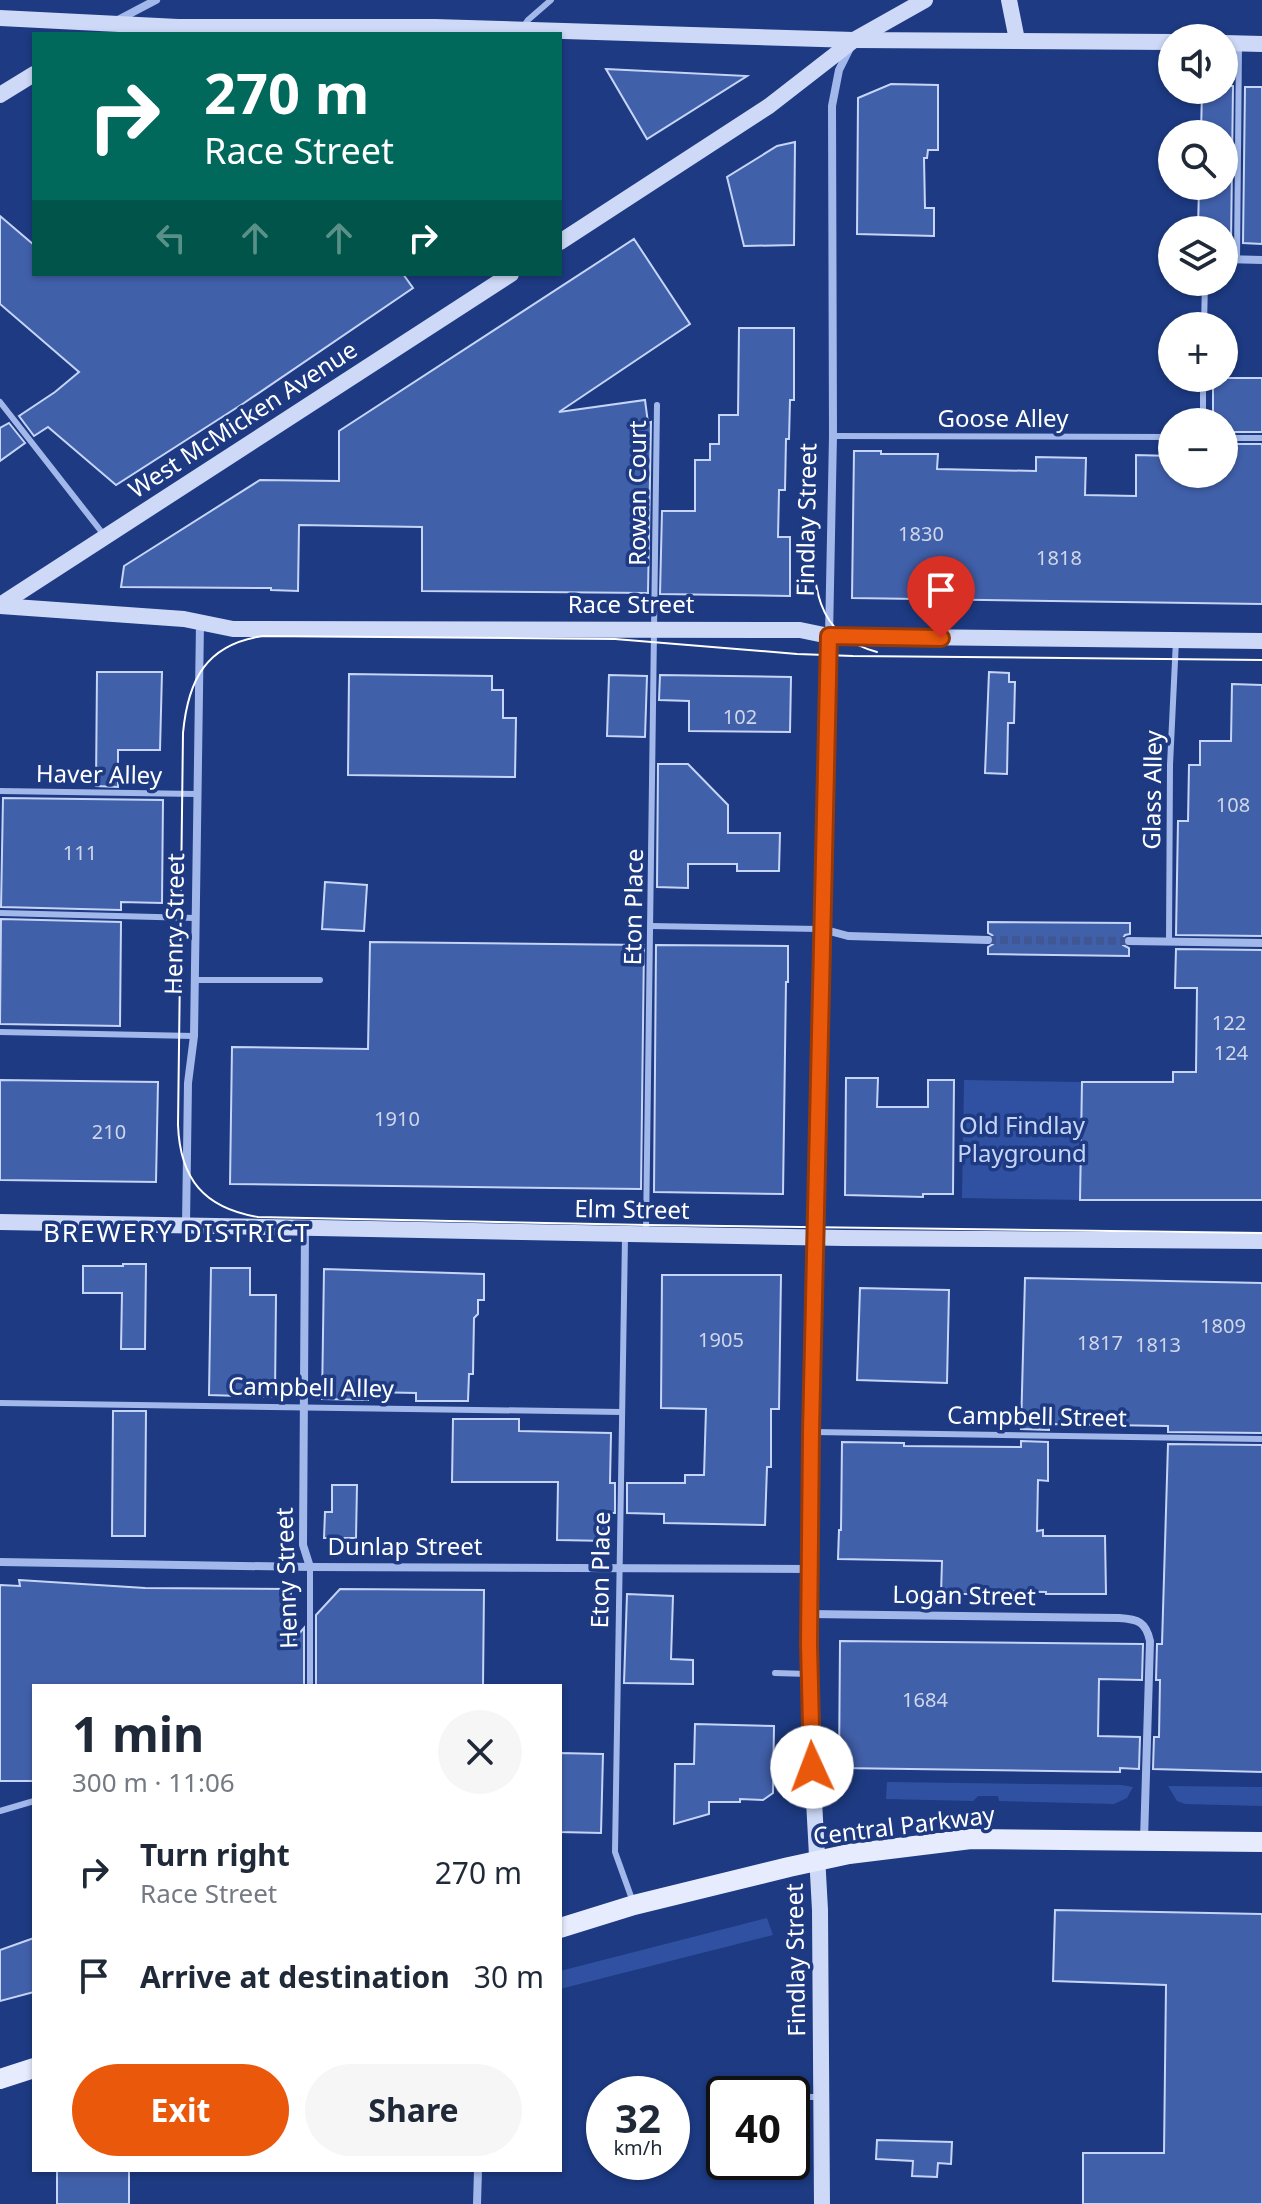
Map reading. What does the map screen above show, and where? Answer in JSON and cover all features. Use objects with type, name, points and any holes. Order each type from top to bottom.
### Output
[{"type":"main road","name":"Central Parkway","points":[[562,1927],[634,1905],[849,1854],[971,1839],[1262,1842]]},
{"type":"main road","points":[[0,2079],[32,2069]]},
{"type":"street","points":[[98,32],[156,0]]},
{"type":"street","points":[[562,241],[769,106],[854,40],[925,0]]},
{"type":"street","points":[[1009,0],[1017,40]]},
{"type":"street","points":[[0,18],[178,27],[522,29],[854,40],[1158,42]]},
{"type":"street","name":"Findlay Street","points":[[822,2204],[820,1910],[809,1674],[811,1432],[833,436],[832,106],[839,70],[854,40]]},
{"type":"street","points":[[1238,43],[1262,44]]},
{"type":"street","points":[[0,95],[32,75]]},
{"type":"street","points":[[1238,259],[1262,260]]},
{"type":"street","name":"West McMicken Avenue","points":[[0,606],[508,276]]},
{"type":"street","name":"Race Street","points":[[0,606],[184,619],[233,629],[800,630],[829,636],[1262,641]]},
{"type":"street","name":"Henry Street","points":[[186,1226],[188,1083],[194,1036],[200,622]]},
{"type":"street","points":[[822,929],[848,936],[988,940]]},
{"type":"street","points":[[1129,941],[1262,943]]},
{"type":"street","name":"Elm Street","points":[[0,1222],[646,1235],[1262,1241]]},
{"type":"street","name":"Henry Street","points":[[305,1229],[303,1545],[310,1567]]},
{"type":"street","name":"Dunlap Street","points":[[0,1562],[809,1569]]},
{"type":"street","name":"Logan Street","points":[[809,1614],[1131,1618],[1140,1622],[1148,1630],[1150,1641],[1144,1840]]},
{"type":"street","points":[[477,2204],[478,2172]]},
{"type":"lane","points":[[522,29],[551,0]]},
{"type":"lane","points":[[1233,104],[1236,216]]},
{"type":"lane","points":[[0,402],[107,538]]},
{"type":"lane","name":"Rowan Court","points":[[655,629],[657,405]]},
{"type":"lane","name":"Goose Alley","points":[[833,436],[1158,437]]},
{"type":"lane","points":[[1238,438],[1262,438]]},
{"type":"lane","name":"Eton Place","points":[[646,1235],[655,629]]},
{"type":"lane","name":"Glass Alley","points":[[1169,941],[1170,765],[1176,640]]},
{"type":"lane","name":"Haver Alley","points":[[0,791],[197,794]]},
{"type":"lane","points":[[0,913],[195,918]]},
{"type":"lane","points":[[651,926],[822,929]]},
{"type":"lane","points":[[194,980],[320,980]]},
{"type":"lane","points":[[0,1032],[194,1036]]},
{"type":"lane","name":"Eton Place","points":[[625,1233],[615,1852],[634,1905]]},
{"type":"lane","name":"Campbell Alley","points":[[0,1403],[622,1412]]},
{"type":"lane","name":"Campbell Street","points":[[811,1432],[1262,1439]]},
{"type":"lane","name":"Henry Street","points":[[310,1567],[310,1684]]},
{"type":"lane","points":[[775,1673],[809,1674]]},
{"type":"lane","points":[[0,1811],[32,1802]]},
{"type":"lane","points":[[810,2098],[822,2098]]},
{"type":"green space","name":"Old Findlay Playground","points":[[964,1080],[1082,1082],[1080,1200],[962,1198]]},
{"type":"green space","points":[[887,1782],[1133,1787],[1127,1798],[1114,1804],[999,1801],[998,1796],[978,1796],[973,1801],[886,1799]]},
{"type":"green space","points":[[1168,1786],[1262,1787],[1262,1806],[1185,1804],[1177,1801]]},
{"type":"green space","points":[[767,1918],[773,1935],[562,1988],[562,1970]]},
{"type":"building","points":[[606,69],[747,76],[647,139]]},
{"type":"building","points":[[891,84],[938,85],[938,150],[928,150],[927,158],[924,158],[925,208],[934,208],[934,236],[857,234],[858,98]]},
{"type":"building","points":[[1245,87],[1262,87],[1262,244],[1243,243]]},
{"type":"building","points":[[1202,104],[1233,104],[1233,120],[1201,120]]},
{"type":"building","points":[[795,142],[794,245],[744,246],[727,177],[777,146]]},
{"type":"building","points":[[1199,200],[1232,200],[1231,216],[1198,216]]},
{"type":"building","points":[[0,216],[32,243],[32,276],[404,276],[413,288],[244,403],[116,485],[48,427],[34,436],[19,416],[79,372],[0,304]]},
{"type":"building","points":[[634,239],[690,324],[559,412],[645,400],[648,423],[651,422],[648,593],[422,591],[422,527],[299,525],[298,591],[121,587],[124,566],[260,480],[339,481],[339,431]]},
{"type":"building","points":[[739,328],[794,328],[794,400],[790,400],[789,439],[786,439],[785,490],[779,490],[778,537],[790,537],[790,596],[660,594],[662,511],[695,511],[695,460],[710,460],[710,444],[719,444],[719,415],[738,415]]},
{"type":"building","points":[[1238,378],[1262,378],[1262,432],[1238,432],[1238,408],[1213,408],[1213,392],[1238,392]]},
{"type":"building","points":[[9,423],[25,443],[0,461],[0,428]]},
{"type":"building","points":[[1238,444],[1262,444],[1262,604],[852,598],[854,451],[938,454],[937,469],[1036,471],[1036,457],[1086,458],[1085,495],[1136,496],[1136,455],[1158,456],[1158,488],[1238,488]]},
{"type":"building","points":[[97,672],[162,672],[160,750],[118,750],[118,787],[96,786]]},
{"type":"building","points":[[989,672],[1009,673],[1009,682],[1015,682],[1014,723],[1008,723],[1007,774],[985,773]]},
{"type":"building","points":[[349,674],[492,676],[492,690],[503,690],[503,718],[516,718],[515,777],[348,775]]},
{"type":"building","points":[[609,675],[647,676],[645,737],[607,736]]},
{"type":"building","points":[[660,675],[791,677],[790,732],[689,731],[689,701],[659,700]]},
{"type":"building","points":[[1232,684],[1262,685],[1262,936],[1176,935],[1178,821],[1188,821],[1189,765],[1200,765],[1200,741],[1231,741]]},
{"type":"building","points":[[658,764],[688,764],[728,805],[728,833],[780,833],[779,871],[737,871],[737,864],[688,864],[688,888],[657,887]]},
{"type":"building","points":[[3,798],[163,800],[162,903],[121,902],[121,910],[1,907]]},
{"type":"building","points":[[325,882],[367,885],[364,931],[322,929]]},
{"type":"building","points":[[1,919],[121,922],[120,1026],[0,1024]]},
{"type":"building","points":[[988,922],[1130,923],[1130,934],[1122,940],[1123,945],[1129,948],[1129,956],[988,954],[988,947],[995,939],[988,933]]},
{"type":"building","points":[[370,942],[644,945],[641,1189],[230,1184],[232,1047],[368,1049]]},
{"type":"building","points":[[656,945],[788,946],[783,1194],[654,1192]]},
{"type":"building","points":[[1176,949],[1262,950],[1262,1200],[1080,1200],[1082,1082],[1173,1082],[1173,1072],[1196,1072],[1197,988],[1175,988]]},
{"type":"building","points":[[846,1078],[878,1078],[877,1107],[928,1107],[928,1080],[954,1080],[953,1194],[923,1194],[923,1197],[845,1195]]},
{"type":"building","points":[[0,1080],[158,1082],[156,1182],[0,1180]]},
{"type":"building","points":[[146,1264],[145,1349],[121,1349],[122,1293],[83,1293],[83,1266]]},
{"type":"building","points":[[211,1268],[250,1268],[250,1295],[276,1295],[275,1397],[209,1395]]},
{"type":"building","points":[[324,1269],[484,1274],[484,1300],[478,1300],[478,1314],[474,1318],[473,1374],[469,1374],[468,1401],[416,1401],[416,1393],[368,1392],[368,1400],[322,1399]]},
{"type":"building","points":[[662,1275],[781,1275],[779,1409],[771,1409],[771,1467],[767,1467],[765,1525],[664,1523],[664,1514],[627,1513],[627,1483],[685,1483],[685,1475],[704,1475],[706,1409],[661,1408]]},
{"type":"building","points":[[1025,1278],[1262,1283],[1262,1433],[1168,1432],[1168,1426],[1049,1424],[1049,1430],[1021,1429]]},
{"type":"building","points":[[860,1288],[949,1290],[947,1383],[857,1380]]},
{"type":"building","points":[[113,1411],[146,1411],[145,1536],[112,1536]]},
{"type":"building","points":[[453,1419],[519,1419],[519,1431],[611,1433],[610,1483],[615,1483],[615,1513],[609,1513],[608,1541],[557,1540],[558,1482],[452,1482]]},
{"type":"building","points":[[1021,1441],[1048,1442],[1048,1481],[1038,1480],[1037,1531],[1043,1530],[1043,1536],[1105,1536],[1106,1594],[982,1591],[982,1594],[941,1594],[942,1561],[838,1559],[842,1442],[1021,1447]]},
{"type":"building","points":[[1168,1444],[1262,1445],[1262,1772],[1153,1769],[1154,1737],[1159,1737],[1157,1644],[1162,1644]]},
{"type":"building","points":[[332,1485],[357,1485],[356,1538],[324,1538],[325,1512],[332,1512]]},
{"type":"building","points":[[19,1580],[145,1588],[291,1589],[291,1643],[304,1628],[304,1684],[32,1684],[32,1781],[0,1781],[0,1585],[20,1586]]},
{"type":"building","points":[[340,1589],[484,1590],[483,1684],[316,1684],[316,1615]]},
{"type":"building","points":[[627,1594],[673,1596],[671,1659],[693,1660],[693,1684],[624,1683]]},
{"type":"building","points":[[840,1641],[1143,1644],[1142,1680],[1099,1679],[1098,1736],[1140,1737],[1139,1769],[1120,1768],[1120,1772],[839,1768]]},
{"type":"building","points":[[695,1724],[774,1726],[773,1793],[763,1800],[709,1802],[709,1814],[674,1824],[675,1764],[694,1764]]},
{"type":"building","points":[[562,1753],[603,1754],[601,1833],[562,1832]]},
{"type":"building","points":[[1055,1910],[1262,1914],[1262,2204],[1083,2204],[1083,2153],[1164,2153],[1166,1985],[1053,1981]]},
{"type":"building","points":[[32,1939],[32,1993],[0,2001],[0,1950]]},
{"type":"building","points":[[877,2140],[952,2142],[951,2164],[938,2163],[937,2177],[912,2176],[913,2161],[876,2159]]},
{"type":"building","points":[[57,2172],[129,2172],[129,2204],[57,2204]]},
{"type":"tunnel","points":[[988,940],[1129,941]]},
{"type":"tram line","points":[[813,527],[814,567],[821,604],[840,633],[856,644],[877,652]]},
{"type":"tram line","points":[[1262,660],[853,656],[615,639],[263,636],[243,640],[214,656],[195,681],[183,733],[178,1125],[184,1161],[198,1188],[223,1206],[258,1217],[1262,1233]]},
{"type":"district","name":"BREWERY DISTRICT","points":[[177,1233]]},
{"type":"route","points":[[812,1767],[809,1710],[811,1432],[829,636],[941,638]]}]
